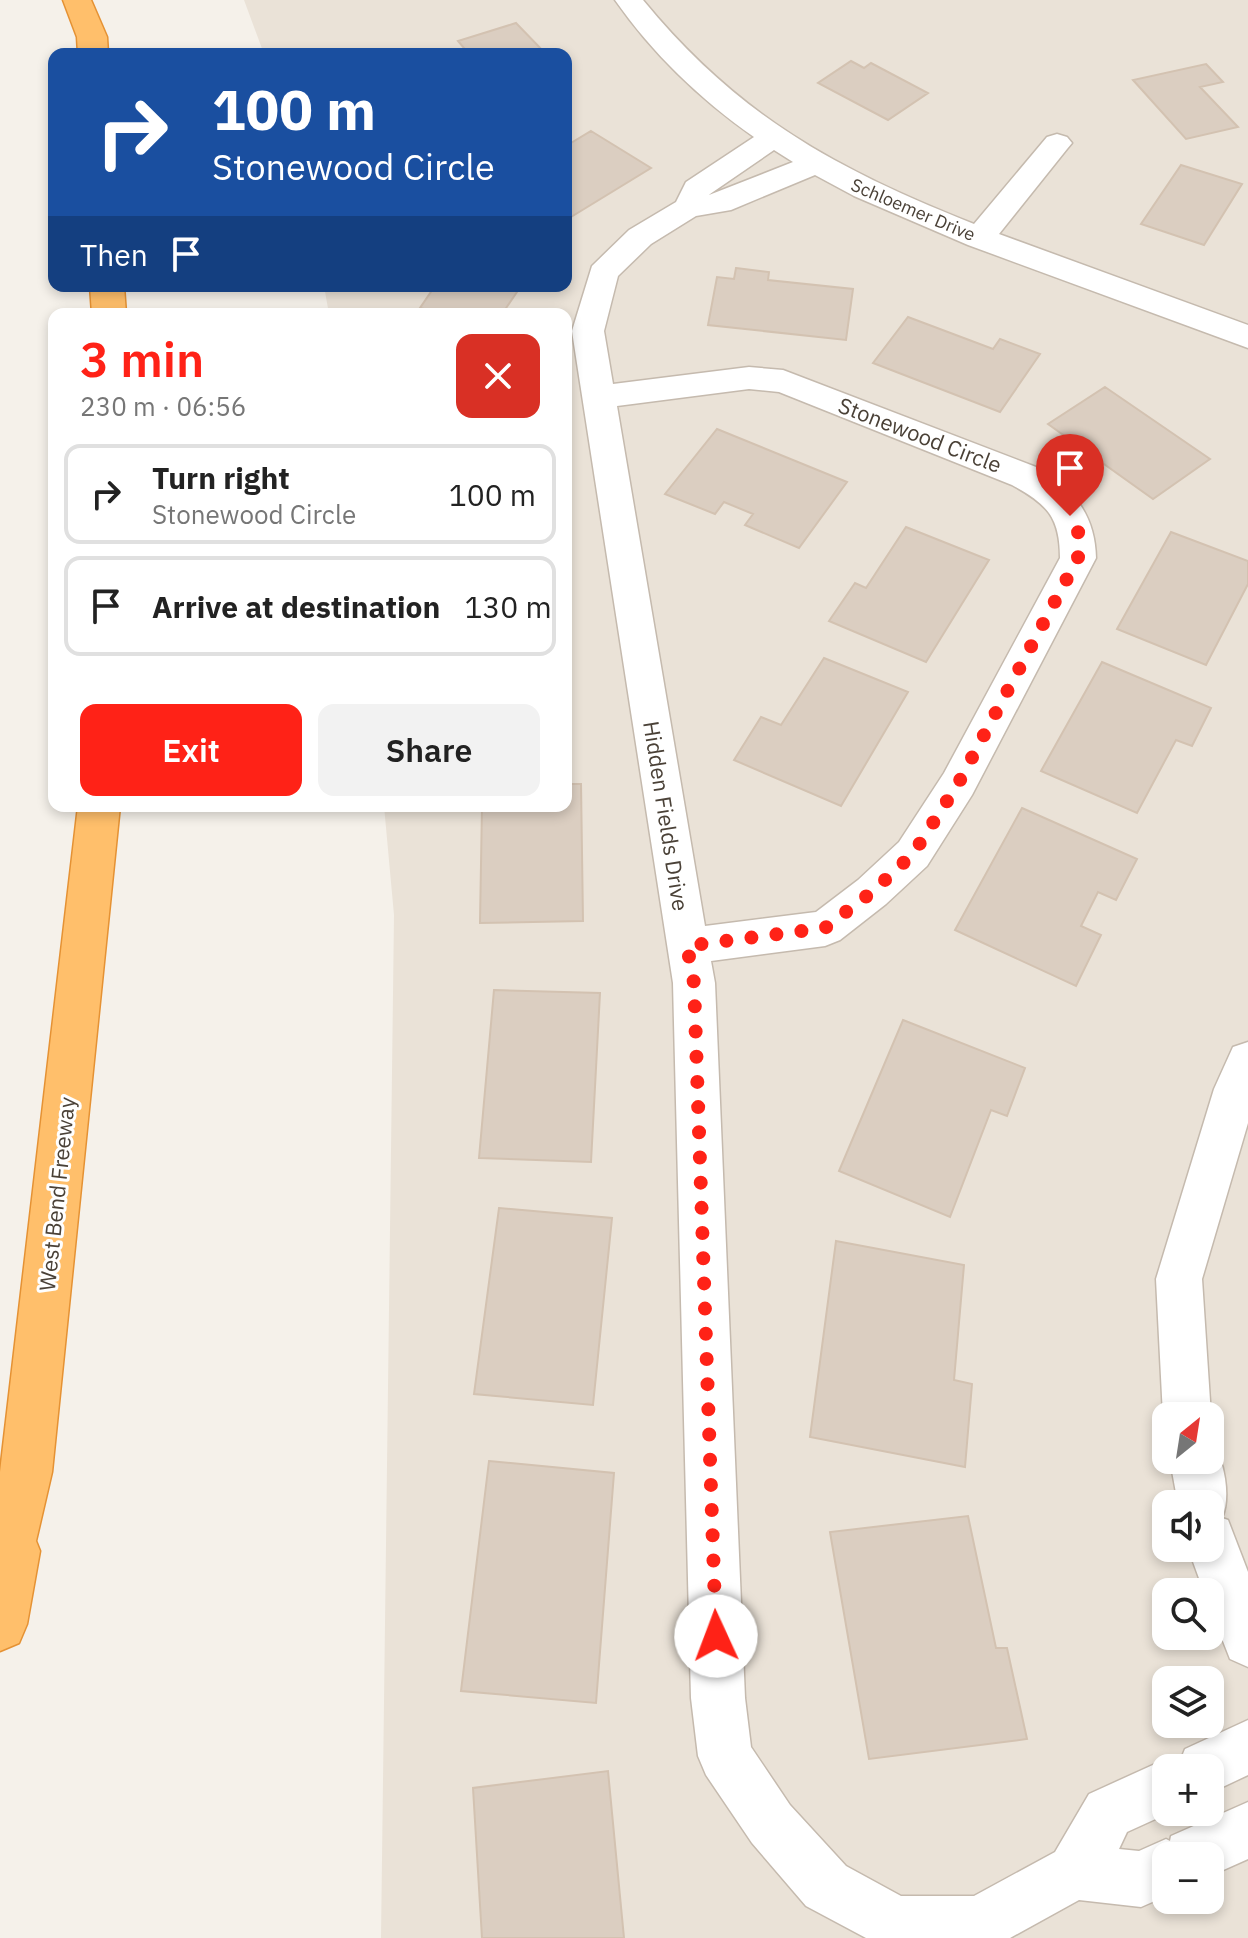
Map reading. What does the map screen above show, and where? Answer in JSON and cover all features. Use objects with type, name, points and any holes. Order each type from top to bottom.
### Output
[{"type":"highway","points":[[77,0],[92,37],[93,48]]},
{"type":"highway","name":"West Bend Freeway","points":[[0,1579],[26,1472],[98,812]]},
{"type":"highway","points":[[0,1624],[26,1472]]},
{"type":"street","name":"Schloemer Drive","points":[[629,0],[677,61],[724,103],[772,138],[816,164],[887,202],[1248,337]]},
{"type":"street","name":"Hidden Fields Drive","points":[[688,208],[697,189],[772,138]]},
{"type":"street","points":[[979,238],[1057,143]]},
{"type":"street","name":"Hidden Fields Drive","points":[[816,164],[720,203],[688,208],[640,237],[603,273],[588,331],[694,983],[718,1698],[725,1756],[771,1824],[826,1886],[897,1924],[979,1924],[1075,1872]]},
{"type":"street","name":"Stonewood Circle","points":[[598,397],[749,378],[783,381],[1024,476],[1060,498],[1079,534],[1078,558],[958,784],[913,854],[872,892],[825,928],[687,946]]},
{"type":"street","points":[[1186,1402],[1179,1279],[1236,1089],[1248,1061]]},
{"type":"street","points":[[1219,1562],[1248,1641]]},
{"type":"street","points":[[1224,1758],[1248,1747]]},
{"type":"street","points":[[1152,1793],[1108,1813],[1075,1872],[1141,1879],[1152,1874]]},
{"type":"street","points":[[1222,1842],[1248,1830]]},
{"type":"shaded area","points":[[244,0],[1248,0],[1248,1938],[381,1938],[394,915],[385,812],[572,812],[572,308],[328,308],[325,292],[572,292],[572,48],[262,48]]},
{"type":"building","points":[[516,23],[540,48],[464,48],[458,41]]},
{"type":"building","points":[[851,61],[864,68],[871,63],[928,93],[888,120],[818,83]]},
{"type":"building","points":[[1206,64],[1223,82],[1200,87],[1238,127],[1186,139],[1133,80]]},
{"type":"building","points":[[591,131],[651,168],[572,216],[572,142]]},
{"type":"building","points":[[1181,165],[1242,184],[1204,245],[1141,224]]},
{"type":"building","points":[[736,268],[769,272],[768,280],[853,289],[846,340],[708,325],[717,277],[734,279]]},
{"type":"building","points":[[431,292],[517,292],[506,308],[420,308]]},
{"type":"building","points":[[908,317],[993,349],[1000,339],[1040,354],[1000,412],[873,363]]},
{"type":"building","points":[[1105,387],[1210,459],[1153,499],[1048,424]]},
{"type":"building","points":[[717,429],[847,482],[799,548],[745,525],[753,514],[724,502],[715,514],[665,494]]},
{"type":"building","points":[[906,527],[989,560],[926,662],[829,621],[855,583],[866,588]]},
{"type":"building","points":[[1171,532],[1248,561],[1248,584],[1206,665],[1117,629]]},
{"type":"building","points":[[824,658],[908,692],[841,806],[734,760],[761,717],[781,725]]},
{"type":"building","points":[[1102,662],[1211,708],[1192,746],[1176,740],[1137,813],[1041,771]]},
{"type":"building","points":[[572,784],[581,784],[583,921],[480,923],[482,812],[572,812]]},
{"type":"building","points":[[1022,808],[1137,859],[1116,900],[1098,892],[1081,926],[1101,935],[1076,986],[955,930]]},
{"type":"building","points":[[494,990],[600,993],[591,1162],[479,1158]]},
{"type":"building","points":[[903,1020],[1025,1068],[1007,1116],[991,1110],[950,1217],[839,1171]]},
{"type":"building","points":[[499,1208],[612,1218],[593,1405],[474,1394]]},
{"type":"building","points":[[836,1241],[964,1265],[954,1380],[972,1384],[965,1467],[810,1437]]},
{"type":"building","points":[[489,1461],[614,1473],[596,1703],[461,1691]]},
{"type":"building","points":[[968,1516],[996,1648],[1007,1648],[1027,1739],[869,1759],[830,1532]]},
{"type":"building","points":[[608,1771],[624,1938],[482,1938],[473,1788]]},
{"type":"route","points":[[716,1636],[694,983],[687,946],[825,928],[872,892],[913,854],[958,784],[1078,558],[1079,534],[1070,516]]}]
